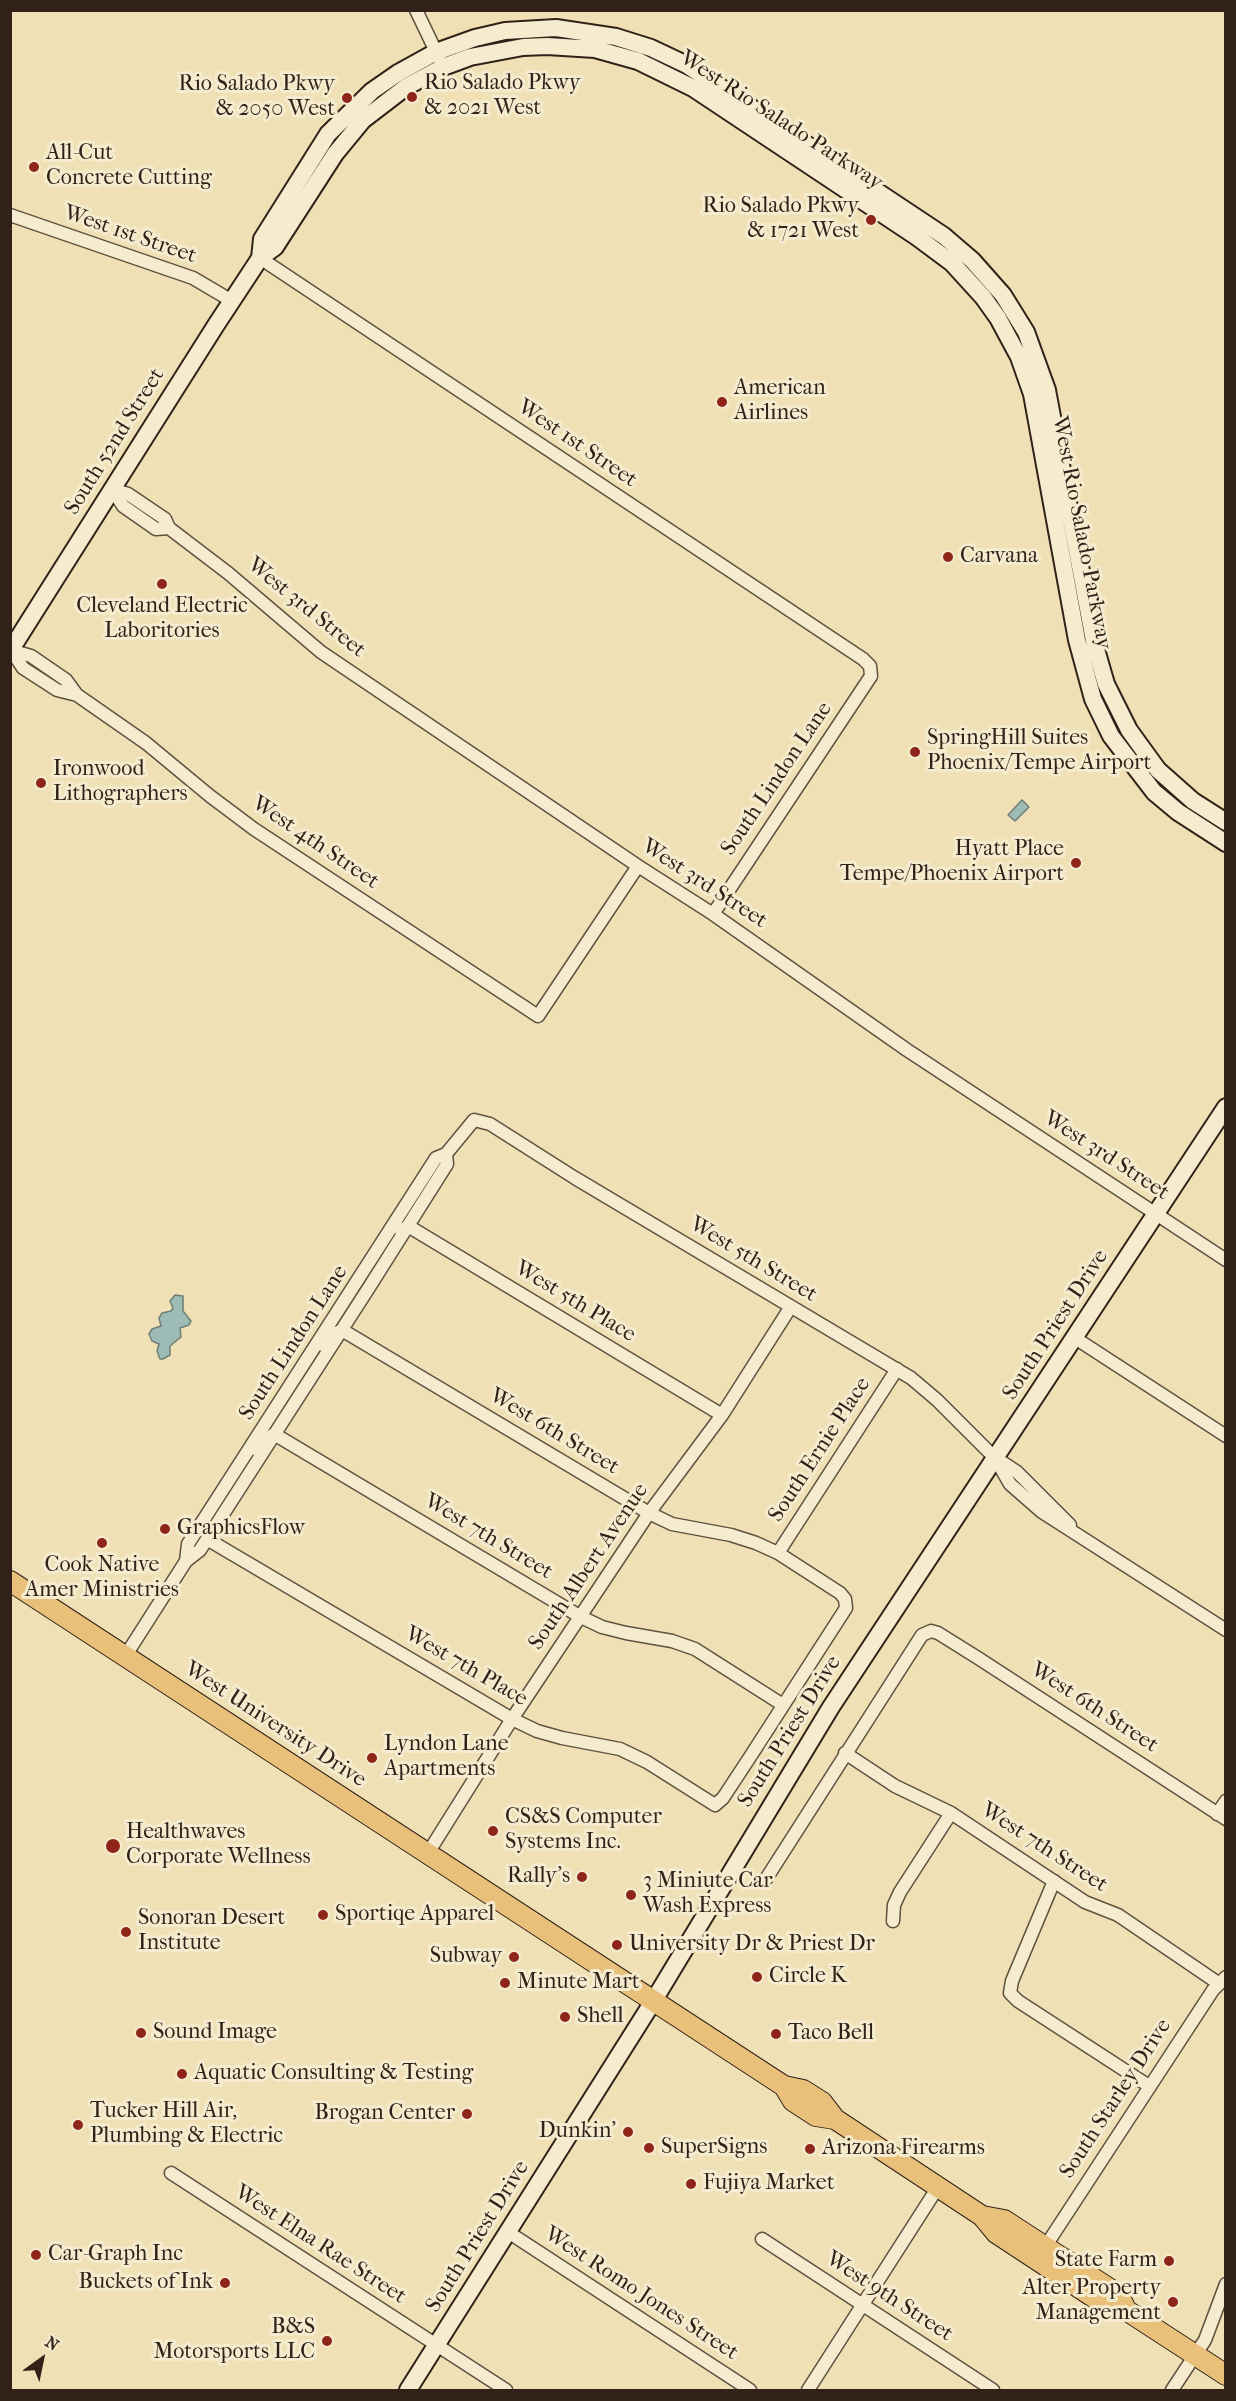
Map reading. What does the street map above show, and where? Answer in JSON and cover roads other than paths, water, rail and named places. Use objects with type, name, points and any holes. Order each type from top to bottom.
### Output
[{"type":"main road","name":"West Rio Salado Parkway","points":[[260,258],[275,247],[335,154],[352,132],[393,95],[440,60],[475,38],[505,32],[571,29],[631,41],[687,65],[960,247],[1003,295],[1026,332],[1032,394],[1076,632],[1094,699],[1111,736],[1154,792],[1183,816],[1226,843]]},
{"type":"main road","name":"South 52nd Street","points":[[11,651],[260,258]]},
{"type":"main road","name":"West Rio Salado Parkway","points":[[1027,354],[1052,411],[1095,646],[1106,684],[1129,730],[1158,770],[1193,801],[1226,822]]},
{"type":"main road","points":[[1039,427],[1048,440],[1056,474],[1066,485]]},
{"type":"main road","points":[[1094,699],[1105,707],[1143,765],[1158,770]]},
{"type":"main road","name":"South Priest Drive","points":[[408,2391],[654,2000],[831,1707],[1226,1107]]},
{"type":"main road","name":"West University Drive","points":[[10,1581],[784,2086],[803,2090],[822,2102],[835,2119],[982,2216],[996,2233],[1113,2310],[1126,2310]]},
{"type":"main road","name":"West University Drive","points":[[982,2216],[1004,2220],[1119,2295],[1126,2310],[1226,2375]]},
{"type":"street","points":[[416,10],[440,60]]},
{"type":"street","name":"West 1st Street","points":[[10,216],[193,278],[232,301]]},
{"type":"street","name":"West 1st Street","points":[[260,258],[854,653],[870,666]]},
{"type":"street","name":"West 3rd Street","points":[[112,489],[128,494],[165,519],[169,528],[228,573],[321,652],[713,914],[908,1050],[1226,1260]]},
{"type":"street","name":"West 4th Street","points":[[11,651],[32,656],[66,680],[77,695],[123,726],[254,829],[538,1016],[638,866]]},
{"type":"street","name":"South Lindon Lane","points":[[713,914],[871,675],[870,666]]},
{"type":"street","name":"South Lindon Lane","points":[[186,1561],[188,1544],[436,1158],[446,1154],[474,1120]]},
{"type":"street","name":"West 5th Street","points":[[474,1120],[489,1124],[790,1308],[897,1369],[937,1400],[995,1458],[1017,1472],[1080,1534],[1226,1630]]},
{"type":"street","name":"South Lindon Lane","points":[[126,1655],[186,1561],[200,1550],[342,1330],[447,1164],[446,1154]]},
{"type":"street","points":[[377,1252],[408,1226]]},
{"type":"street","name":"West 5th Place","points":[[408,1226],[722,1414]]},
{"type":"street","name":"South Albert Avenue","points":[[428,1853],[512,1719],[649,1513],[722,1414],[790,1308]]},
{"type":"street","points":[[312,1352],[342,1330]]},
{"type":"street","name":"West 6th Street","points":[[342,1330],[649,1513],[672,1524],[731,1535],[756,1543],[778,1553],[840,1593],[845,1599]]},
{"type":"street","points":[[1075,1338],[1226,1436]]},
{"type":"street","name":"South Ernie Place","points":[[778,1553],[897,1369]]},
{"type":"street","points":[[246,1455],[274,1434]]},
{"type":"street","name":"West 7th Street","points":[[274,1434],[581,1617],[610,1629],[672,1641],[695,1649],[783,1705]]},
{"type":"street","points":[[207,1539],[207,1528],[229,1493],[229,1481]]},
{"type":"street","name":"West 7th Place","points":[[207,1539],[512,1719],[537,1731],[562,1738],[620,1749],[647,1762],[715,1805]]},
{"type":"street","name":"South Priest Drive","points":[[715,1805],[723,1798],[846,1608],[845,1599]]},
{"type":"street","name":"West 6th Street","points":[[845,1753],[922,1635],[931,1631],[938,1633],[1221,1817]]},
{"type":"street","points":[[766,1879],[845,1753]]},
{"type":"street","name":"West 7th Street","points":[[845,1753],[902,1790],[933,1802],[1053,1881],[1092,1905],[1118,1915],[1222,1980]]},
{"type":"street","points":[[1221,1817],[1226,1801]]},
{"type":"street","points":[[893,1921],[894,1905],[900,1892],[951,1813]]},
{"type":"street","points":[[1053,1881],[1012,1981],[1010,1993],[1018,2001],[1149,2086]]},
{"type":"street","name":"South Starley Drive","points":[[1045,2247],[1149,2086],[1222,1980]]},
{"type":"street","name":"West Elna Rae Street","points":[[171,2173],[506,2391]]},
{"type":"street","points":[[808,2391],[938,2187]]},
{"type":"street","name":"West Romo Jones Street","points":[[508,2232],[750,2391]]},
{"type":"street","name":"West 9th Street","points":[[762,2239],[993,2391]]},
{"type":"street","points":[[1172,2391],[1212,2324],[1226,2284]]},
{"type":"water","points":[[1022,800],[1029,807],[1015,821],[1008,815]]},
{"type":"water","points":[[175,1295],[183,1296],[183,1311],[191,1321],[189,1325],[180,1328],[181,1337],[170,1346],[170,1355],[160,1359],[157,1351],[159,1344],[152,1341],[149,1334],[152,1329],[161,1326],[159,1318],[162,1313],[171,1311],[173,1308],[170,1301]]},
{"type":"place","name":"Rio Salado Pkwy & 2021 West","points":[[412,97]]},
{"type":"place","name":"Rio Salado Pkwy & 2050 West","points":[[347,98]]},
{"type":"place","name":"All-Cut Concrete Cutting","points":[[34,167]]},
{"type":"place","name":"Rio Salado Pkwy & 1721 West","points":[[871,220]]},
{"type":"place","name":"American Airlines","points":[[722,402]]},
{"type":"place","name":"Carvana","points":[[948,557]]},
{"type":"place","name":"Cleveland Electric Laboritories","points":[[162,584]]},
{"type":"place","name":"SpringHill Suites Phoenix/Tempe Airport","points":[[915,752]]},
{"type":"place","name":"Ironwood Lithographers","points":[[41,783]]},
{"type":"place","name":"Hyatt Place Tempe/Phoenix Airport","points":[[1076,863]]},
{"type":"place","name":"GraphicsFlow","points":[[165,1529]]},
{"type":"place","name":"Cook Native Amer Ministries","points":[[102,1543]]},
{"type":"place","name":"Lyndon Lane Apartments","points":[[372,1758]]},
{"type":"place","name":"CS&S Computer Systems Inc.","points":[[493,1831]]},
{"type":"place","name":"Healthwaves Corporate Wellness","points":[[113,1846]]},
{"type":"place","name":"Rally's","points":[[582,1877]]},
{"type":"place","name":"3 Miniute Car Wash Express","points":[[631,1895]]},
{"type":"place","name":"Sportiqe Apparel","points":[[323,1915]]},
{"type":"place","name":"Sonoran Desert Institute","points":[[126,1932]]},
{"type":"place","name":"University Dr & Priest Dr","points":[[617,1945]]},
{"type":"place","name":"Subway","points":[[514,1957]]},
{"type":"place","name":"Circle K","points":[[757,1977]]},
{"type":"place","name":"Minute Mart","points":[[505,1983]]},
{"type":"place","name":"Shell","points":[[565,2017]]},
{"type":"place","name":"Sound Image","points":[[141,2033]]},
{"type":"place","name":"Taco Bell","points":[[776,2034]]},
{"type":"place","name":"Aquatic Consulting & Testing","points":[[182,2074]]},
{"type":"place","name":"Brogan Center","points":[[467,2114]]},
{"type":"place","name":"Tucker Hill Air, Plumbing & Electric","points":[[78,2125]]},
{"type":"place","name":"Dunkin'","points":[[628,2132]]},
{"type":"place","name":"SuperSigns","points":[[649,2148]]},
{"type":"place","name":"Arizona Firearms","points":[[810,2149]]},
{"type":"place","name":"Fujiya Market","points":[[691,2184]]},
{"type":"place","name":"Car-Graph Inc","points":[[36,2255]]},
{"type":"place","name":"State Farm","points":[[1169,2261]]},
{"type":"place","name":"Buckets of Ink","points":[[225,2283]]},
{"type":"place","name":"Alter Property Management","points":[[1173,2302]]},
{"type":"place","name":"B&S Motorsports LLC","points":[[327,2341]]}]
